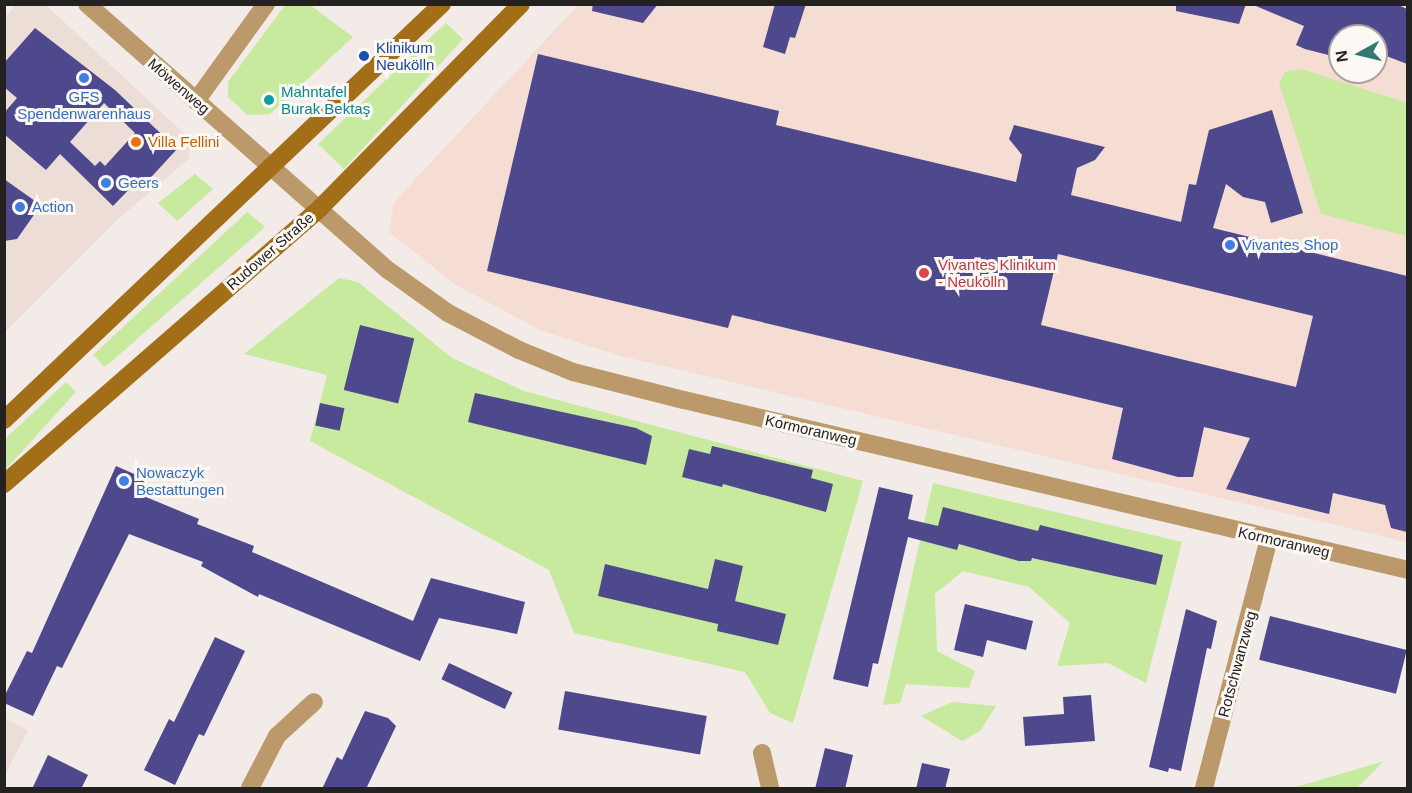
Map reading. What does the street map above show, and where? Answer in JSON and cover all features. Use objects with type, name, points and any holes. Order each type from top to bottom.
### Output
[{"type":"main road","points":[[4,420],[442,4]]},
{"type":"main road","name":"Rudower Straße","points":[[4,484],[320,208],[522,4]]},
{"type":"street","name":"Möwenweg","points":[[87,4],[272,166]]},
{"type":"street","points":[[196,101],[266,4]]},
{"type":"street","name":"Kormoranweg","points":[[272,166],[388,270],[448,313],[519,350],[573,372],[1407,570]]},
{"type":"street","name":"Rotschwanzweg","points":[[1204,789],[1269,539]]},
{"type":"street","points":[[250,789],[277,736],[314,702]]},
{"type":"street","points":[[762,753],[770,789]]},
{"type":"shaded area","points":[[16,5],[46,5],[190,139],[189,159],[120,217],[5,332],[4,18]]},
{"type":"shaded area","name":"Vivantes Klinikum - Neukölln","points":[[578,5],[1407,5],[1407,542],[621,356],[542,331],[456,285],[389,232],[394,202]]},
{"type":"shaded area","points":[[5,718],[28,730],[5,775]]},
{"type":"green space","points":[[285,5],[310,5],[353,37],[270,114],[247,115],[228,97],[228,82]]},
{"type":"green space","points":[[446,23],[463,39],[344,169],[318,144]]},
{"type":"green space","points":[[1302,69],[1328,77],[1328,84],[1348,84],[1407,103],[1407,236],[1321,214],[1279,83],[1285,72]]},
{"type":"green space","points":[[195,174],[213,189],[177,221],[158,203]]},
{"type":"green space","points":[[247,212],[265,227],[105,367],[93,355]]},
{"type":"green space","points":[[339,278],[358,282],[452,358],[524,391],[863,481],[793,723],[770,713],[745,672],[574,633],[549,570],[310,441],[327,375],[244,354]]},
{"type":"green space","points":[[66,382],[76,392],[5,470],[5,439]]},
{"type":"green space","points":[[933,483],[1182,542],[1146,683],[1108,663],[1057,666],[1070,623],[1029,587],[963,571],[935,594],[937,651],[975,671],[969,688],[906,684],[900,703],[883,705]]},
{"type":"green space","points":[[952,702],[996,706],[980,731],[962,741],[921,716]]},
{"type":"green space","points":[[1384,761],[1357,788],[1295,788],[1296,787]]},
{"type":"building","points":[[593,4],[658,4],[643,23],[592,11]]},
{"type":"building","points":[[775,4],[806,4],[795,38],[790,37],[785,54],[763,47]]},
{"type":"building","points":[[1176,4],[1246,4],[1239,24],[1176,11]]},
{"type":"building","points":[[1251,4],[1396,4],[1407,9],[1407,64],[1388,57],[1388,24],[1328,24],[1328,55],[1296,45],[1304,26]]},
{"type":"building","points":[[35,28],[115,90],[177,149],[144,185],[138,180],[113,206],[60,154],[46,170],[4,134],[4,113],[17,98],[4,87],[4,63]],"holes":[[[104,103],[135,133],[105,166],[100,161],[95,166],[70,142]]]},
{"type":"building","points":[[538,54],[779,111],[776,125],[1016,182],[1022,155],[1009,139],[1014,125],[1105,147],[1095,160],[1077,168],[1071,195],[1181,222],[1189,184],[1196,185],[1209,130],[1272,110],[1303,213],[1271,223],[1265,202],[1243,197],[1226,184],[1213,228],[1407,276],[1407,532],[1391,528],[1385,505],[1333,493],[1329,514],[1226,489],[1250,438],[1204,427],[1193,477],[1178,477],[1112,459],[1123,408],[732,315],[728,328],[487,271]],"holes":[[[1058,254],[1313,316],[1296,387],[1041,325]]]},
{"type":"building","name":"Action","points":[[4,179],[35,201],[36,212],[17,239],[4,241]]},
{"type":"building","points":[[360,325],[414,339],[398,404],[344,390]]},
{"type":"building","points":[[475,393],[636,428],[652,436],[646,465],[468,422]]},
{"type":"building","points":[[320,403],[344,408],[340,431],[315,425]]},
{"type":"building","points":[[712,446],[813,470],[811,478],[833,484],[826,512],[723,484],[722,487],[682,477],[689,449],[710,454]]},
{"type":"building","points":[[116,466],[148,480],[146,497],[199,519],[197,524],[254,546],[252,552],[413,621],[431,578],[525,602],[517,634],[439,618],[420,661],[259,594],[258,597],[201,566],[203,562],[129,534],[62,668],[57,666],[33,716],[4,703],[4,697],[27,651],[32,653]]},
{"type":"building","points":[[879,487],[913,495],[908,519],[938,526],[943,507],[1038,531],[1040,525],[1163,555],[1156,585],[1032,558],[1031,561],[1019,561],[959,544],[957,550],[908,537],[878,664],[873,663],[868,687],[833,679]]},
{"type":"building","points":[[715,559],[743,566],[735,601],[786,614],[778,645],[717,631],[718,624],[598,596],[605,564],[708,589]]},
{"type":"building","points":[[965,604],[1033,621],[1026,650],[987,640],[983,657],[954,650]]},
{"type":"building","points":[[1186,609],[1217,621],[1211,649],[1207,648],[1181,771],[1169,768],[1168,772],[1149,767]]},
{"type":"building","points":[[1270,616],[1407,650],[1396,694],[1259,660]]},
{"type":"building","points":[[215,637],[245,651],[204,736],[199,734],[175,785],[144,770],[169,719],[174,722]]},
{"type":"building","points":[[449,663],[512,693],[505,709],[441,679]]},
{"type":"building","points":[[565,691],[707,716],[700,754],[558,729]]},
{"type":"building","points":[[1091,695],[1095,741],[1025,746],[1023,717],[1064,714],[1063,697]]},
{"type":"building","points":[[365,711],[388,718],[396,726],[366,789],[322,789],[337,757],[342,760]]},
{"type":"building","points":[[825,748],[853,755],[845,789],[815,789]]},
{"type":"building","points":[[48,755],[88,775],[81,789],[32,789]]},
{"type":"building","points":[[922,763],[950,769],[945,789],[916,789]]},
{"type":"place","name":"Klinikum Neukölln","points":[[364,56]]},
{"type":"place","name":"GFS Spendenwarenhaus","points":[[84,78]]},
{"type":"place","name":"Mahntafel Burak Bektaş","points":[[269,100]]},
{"type":"place","name":"Villa Fellini","points":[[136,142]]},
{"type":"place","name":"Geers","points":[[106,183]]},
{"type":"place","name":"Action","points":[[20,207]]},
{"type":"place","name":"Vivantes Shop","points":[[1230,245]]},
{"type":"place","name":"Vivantes Klinikum - Neukölln","points":[[924,273]]},
{"type":"place","name":"Nowaczyk Bestattungen","points":[[124,481]]}]
